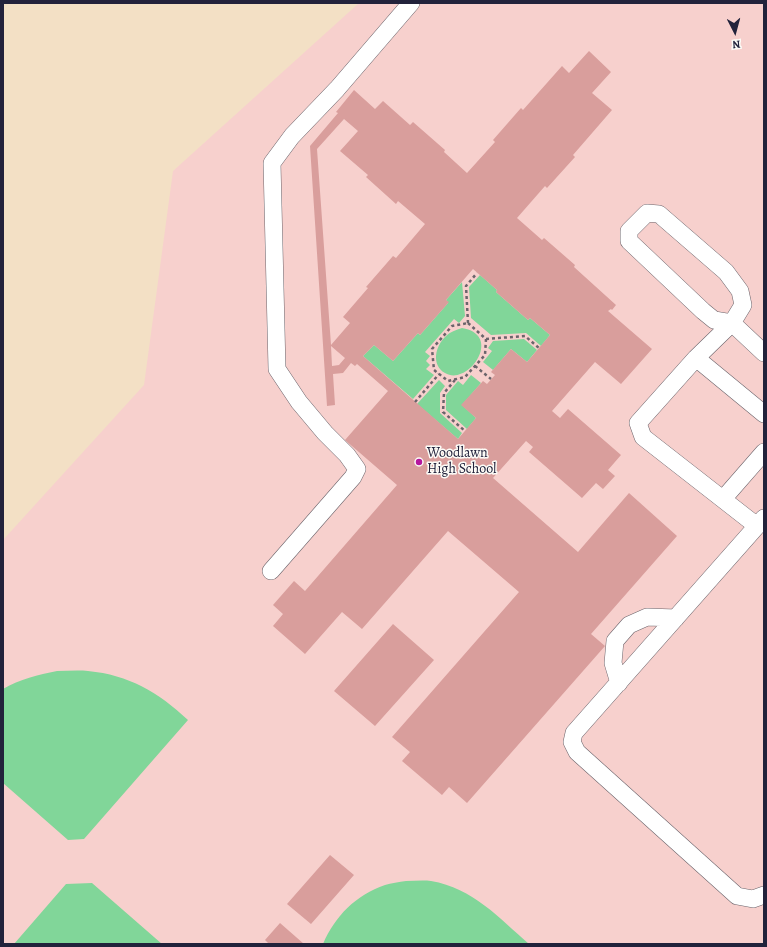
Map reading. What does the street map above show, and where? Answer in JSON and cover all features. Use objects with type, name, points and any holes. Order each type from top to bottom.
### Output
[{"type":"lane","points":[[271,571],[353,477],[358,469],[299,402],[277,369],[272,163],[292,136],[336,89],[411,3]]},
{"type":"lane","points":[[764,353],[732,322],[714,320],[703,311],[629,241],[629,231],[647,213],[660,214],[726,272],[740,291],[743,305],[732,322],[696,358],[638,423],[643,437],[723,499],[760,522],[574,733],[572,742],[577,752],[738,896],[753,899],[764,895]]},
{"type":"lane","points":[[696,358],[764,414]]},
{"type":"lane","points":[[723,499],[764,452]]},
{"type":"lane","points":[[619,683],[613,663],[616,641],[629,625],[647,617],[676,618]]},
{"type":"path","points":[[477,273],[466,286],[468,323],[486,339],[525,336],[539,348]]},
{"type":"path","points":[[468,323],[452,326],[432,349],[434,370],[448,382],[465,377],[485,355],[486,339]]},
{"type":"path","points":[[475,366],[491,379]]},
{"type":"path","points":[[415,402],[439,374]]},
{"type":"path","points":[[455,380],[444,393],[443,412],[465,431]]},
{"type":"shaded area","name":"Woodlawn High School","points":[[359,3],[764,3],[764,944],[3,944],[3,540],[144,385],[173,171]]},
{"type":"green space","points":[[480,275],[497,290],[496,292],[528,320],[530,318],[550,335],[541,346],[526,333],[491,335],[471,318],[469,287]]},
{"type":"green space","points":[[462,282],[465,316],[459,323],[454,319],[425,352],[430,356],[426,361],[430,365],[426,369],[434,375],[413,399],[363,356],[374,345],[393,361],[418,333],[420,335],[448,303],[446,300]]},
{"type":"green space","points":[[462,328],[474,333],[480,340],[481,349],[478,358],[472,367],[463,373],[454,375],[445,373],[441,370],[436,360],[437,350],[442,340],[453,331]]},
{"type":"green space","points":[[524,339],[537,350],[527,362],[511,349],[493,370],[483,362],[492,351],[488,348],[493,341]]},
{"type":"green space","points":[[471,375],[481,383],[462,405],[476,418],[467,429],[446,410],[446,395],[458,381],[463,385]]},
{"type":"green space","points":[[439,380],[445,386],[440,393],[440,413],[462,433],[458,439],[417,404]]},
{"type":"green space","points":[[57,671],[88,671],[117,676],[142,686],[154,693],[188,720],[84,839],[68,840],[3,783],[3,689],[23,680]]},
{"type":"green space","points":[[406,881],[431,881],[460,890],[473,897],[496,914],[529,944],[323,944],[340,916],[365,894],[385,885]]},
{"type":"green space","points":[[92,883],[162,944],[14,944],[66,884]]},
{"type":"building","points":[[589,51],[611,72],[592,93],[612,110],[573,155],[575,157],[547,188],[545,186],[517,218],[542,240],[544,238],[575,265],[574,267],[616,305],[612,310],[611,309],[608,311],[652,349],[621,384],[595,362],[552,411],[560,418],[568,409],[621,455],[608,470],[615,476],[603,489],[596,483],[582,498],[529,452],[533,447],[526,441],[493,478],[578,552],[629,493],[677,536],[591,634],[605,646],[467,803],[449,787],[442,795],[402,761],[410,752],[392,737],[519,592],[448,531],[362,629],[342,612],[305,654],[273,626],[283,614],[273,605],[294,581],[305,591],[397,485],[345,440],[388,391],[357,364],[355,366],[351,363],[343,373],[333,374],[335,405],[327,406],[310,146],[338,113],[336,112],[354,90],[375,109],[383,101],[410,125],[413,122],[445,150],[444,152],[467,173],[495,142],[493,140],[521,108],[523,110],[562,66],[569,73]],"holes":[[[344,119],[358,131],[340,151],[368,175],[366,177],[396,204],[398,201],[425,224],[396,258],[393,256],[366,287],[368,288],[343,317],[350,323],[331,345],[317,149]],[[473,269],[497,290],[496,292],[528,320],[530,318],[550,335],[527,362],[511,349],[491,372],[495,375],[487,384],[483,381],[461,405],[476,418],[458,439],[363,356],[374,345],[393,361],[418,333],[420,335],[449,302],[446,300]],[[331,346],[345,358],[339,365],[332,366]]]},
{"type":"building","points":[[393,624],[434,660],[375,726],[334,691]]},
{"type":"building","points":[[330,855],[354,875],[311,924],[287,904]]},
{"type":"building","points":[[280,923],[304,944],[269,944],[265,940]]},
{"type":"place","name":"Woodlawn High School","points":[[419,462]]}]
